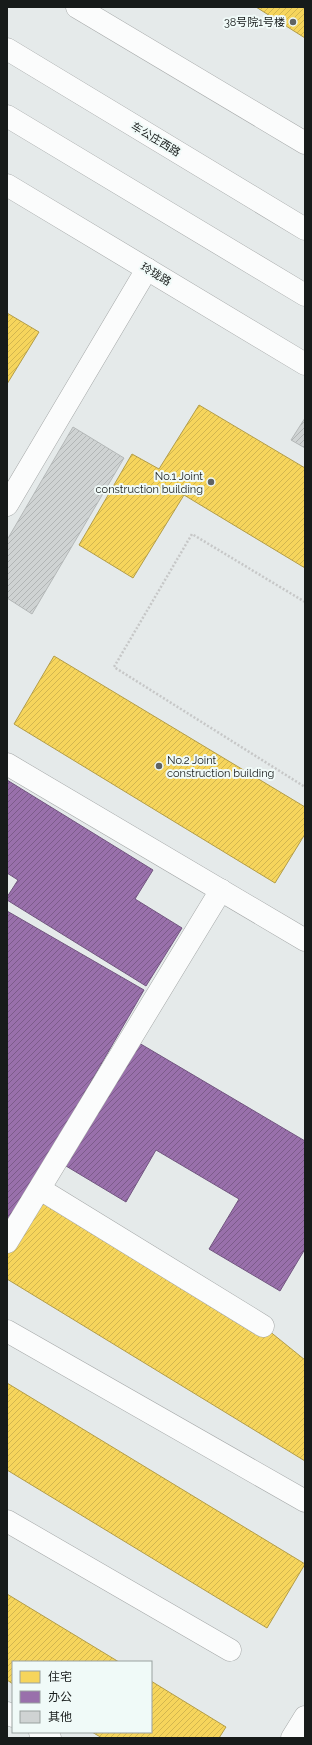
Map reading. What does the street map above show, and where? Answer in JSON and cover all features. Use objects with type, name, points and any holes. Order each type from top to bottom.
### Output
[{"type":"street","points":[[77,7],[305,143]]},
{"type":"street","name":"车公庄西路","points":[[7,49],[305,229]]},
{"type":"street","points":[[7,116],[305,294]]},
{"type":"street","name":"玲珑路","points":[[7,185],[305,364]]},
{"type":"street","points":[[7,505],[147,269]]},
{"type":"street","points":[[7,764],[305,940]]},
{"type":"street","points":[[7,1242],[221,890]]},
{"type":"street","points":[[40,1189],[263,1326]]},
{"type":"street","points":[[7,1331],[305,1502]]},
{"type":"street","points":[[7,1521],[230,1650]]},
{"type":"street","points":[[292,1738],[305,1716]]},
{"type":"path","points":[[305,602],[192,534],[114,667],[305,786]]},
{"type":"building: 住宅","name":"38号院1号楼","points":[[256,7],[305,7],[305,38]]},
{"type":"building: 住宅","points":[[7,313],[39,332],[7,384]]},
{"type":"building: 住宅","name":"No.1 Joint construction building","points":[[199,405],[305,468],[305,568],[184,495],[133,578],[79,545],[132,454],[159,469]]},
{"type":"building: 住宅","name":"No.2 Joint construction building","points":[[54,656],[305,807],[305,834],[275,883],[14,724]]},
{"type":"building: 住宅","points":[[40,1189],[263,1326],[305,1360],[305,1461],[7,1279],[7,1250]]},
{"type":"building: 住宅","points":[[7,1383],[305,1564],[267,1628],[7,1470]]},
{"type":"building: 住宅","points":[[7,1594],[117,1661],[12,1661],[12,1683],[7,1680]]},
{"type":"building: 住宅","points":[[152,1682],[226,1727],[219,1738],[102,1738],[94,1733],[152,1733]]},
{"type":"building: 办公","points":[[7,780],[153,870],[135,899],[182,928],[146,986],[7,900],[7,897],[18,880],[7,873]]},
{"type":"building: 办公","points":[[7,911],[144,990],[7,1227]]},
{"type":"building: 办公","points":[[139,1043],[305,1141],[305,1249],[280,1291],[209,1249],[239,1199],[156,1150],[126,1202],[66,1166]]},
{"type":"building: 其他","points":[[305,418],[305,448],[291,440]]},
{"type":"building: 其他","points":[[73,427],[124,458],[32,614],[7,598],[7,540]]},
{"type":"place","name":"38号院1号楼","points":[[293,22]]},
{"type":"place","name":"No.1 Joint construction building","points":[[211,482]]},
{"type":"place","name":"No.2 Joint construction building","points":[[159,766]]}]
